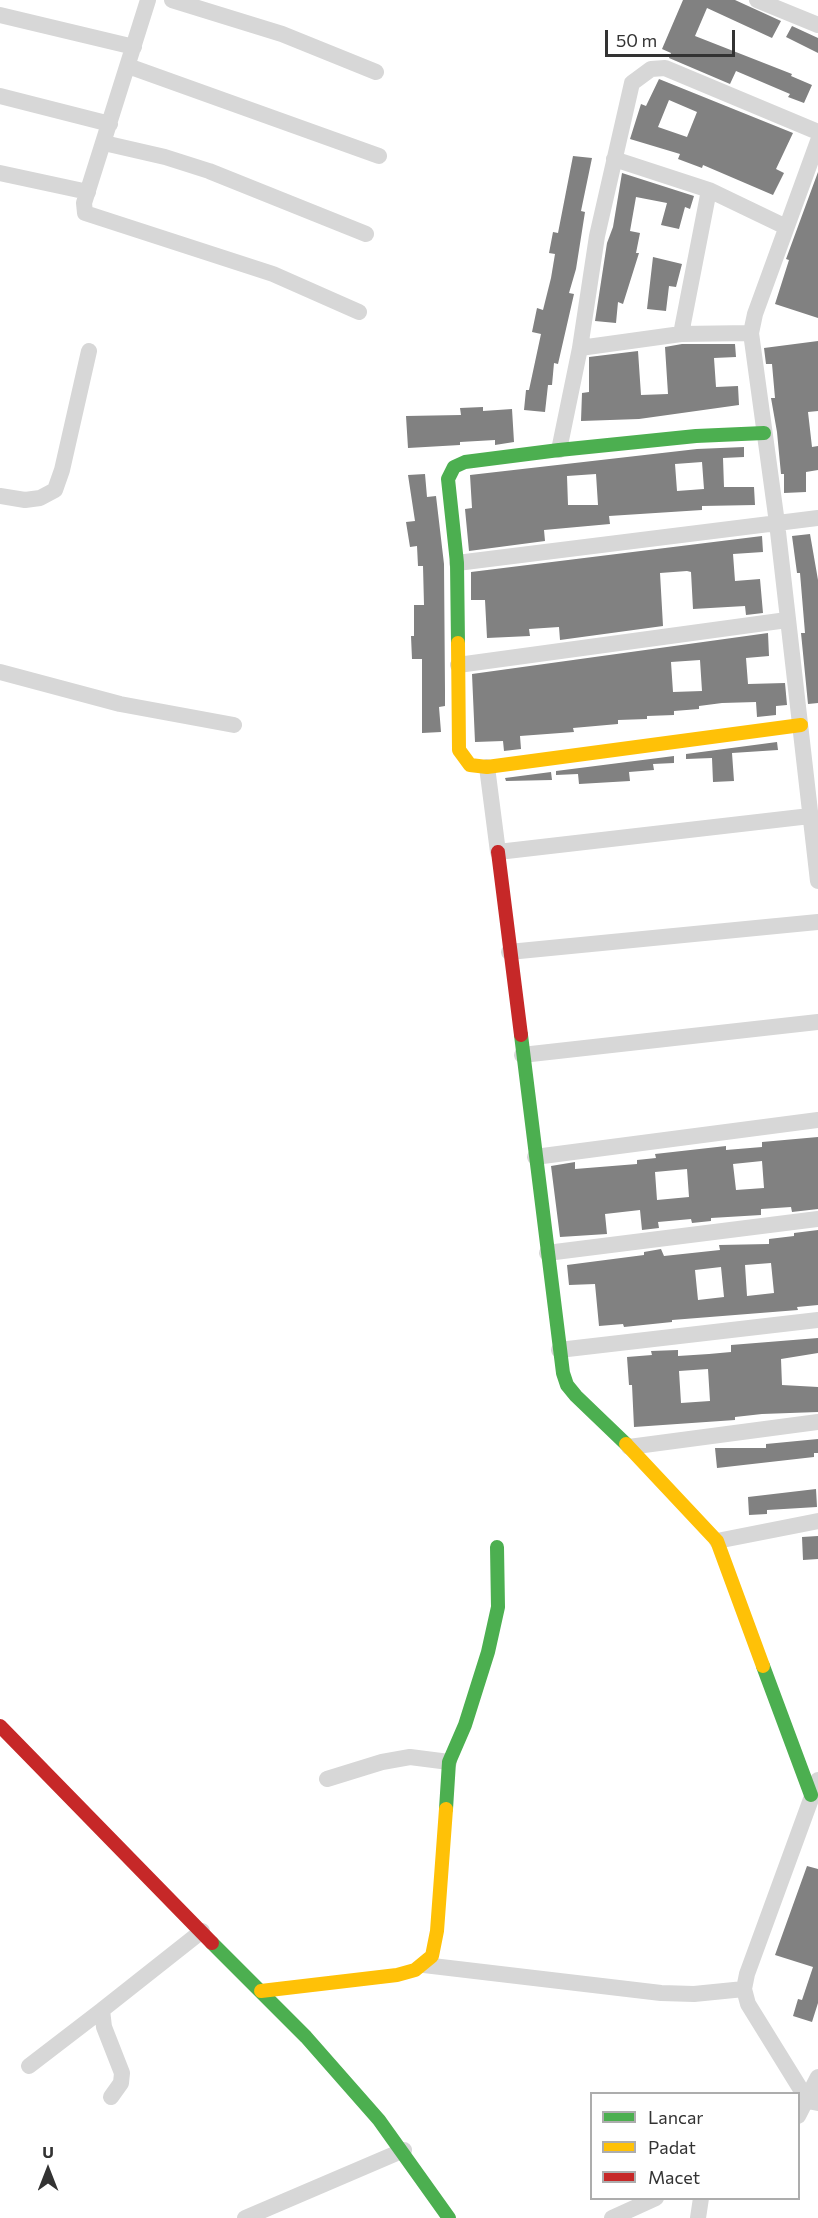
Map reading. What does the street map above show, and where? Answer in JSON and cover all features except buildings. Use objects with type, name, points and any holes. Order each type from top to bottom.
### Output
[{"type":"street","points":[[148,0],[88,192],[85,213],[91,217],[273,273],[359,312]]},
{"type":"street","points":[[172,0],[263,27],[376,72]]},
{"type":"street","points":[[762,1],[818,24]]},
{"type":"street","points":[[0,15],[134,47]]},
{"type":"street","points":[[128,66],[379,156]]},
{"type":"street","points":[[559,450],[580,348],[597,236],[632,83],[640,74],[651,69],[665,68],[818,132]]},
{"type":"street","points":[[0,96],[110,124]]},
{"type":"street","points":[[818,141],[755,314],[751,333],[777,523],[818,881]]},
{"type":"street","points":[[104,143],[165,157],[208,171],[366,234]]},
{"type":"street","points":[[614,159],[709,190],[786,227]]},
{"type":"street","points":[[0,173],[88,192]]},
{"type":"street","points":[[681,334],[709,190]]},
{"type":"street","points":[[580,348],[681,334],[751,333]]},
{"type":"street","points":[[0,496],[25,500],[40,498],[55,490],[63,470],[89,351]]},
{"type":"street","points":[[764,433],[696,436],[559,450],[465,462],[454,467],[448,480],[457,563],[459,750],[470,765],[487,767],[801,725]]},
{"type":"street","points":[[457,563],[818,518]]},
{"type":"street","points":[[458,665],[787,620]]},
{"type":"street","points":[[0,672],[120,704],[234,725]]},
{"type":"street","points":[[487,767],[559,1350],[567,1385],[717,1541],[811,1795]]},
{"type":"street","points":[[498,852],[810,816]]},
{"type":"street","points":[[509,952],[818,922]]},
{"type":"street","points":[[522,1055],[818,1022]]},
{"type":"street","points":[[535,1157],[818,1120]]},
{"type":"street","points":[[547,1252],[818,1219]]},
{"type":"street","points":[[559,1350],[818,1320]]},
{"type":"street","points":[[629,1447],[818,1422]]},
{"type":"street","points":[[717,1541],[818,1521]]},
{"type":"street","points":[[261,1991],[398,1975],[424,1965],[432,1956],[437,1932],[449,1762],[465,1725],[498,1607],[497,1547]]},
{"type":"street","points":[[0,1726],[143,1875],[261,1991],[342,2077],[404,2150],[449,2218]]},
{"type":"street","points":[[327,1779],[382,1762],[410,1757],[449,1762]]},
{"type":"street","points":[[737,1991],[747,1974],[818,1780]]},
{"type":"street","points":[[29,2066],[202,1932]]},
{"type":"street","points":[[424,1965],[543,1981],[694,1994],[737,1991]]},
{"type":"street","points":[[737,1991],[813,2102]]},
{"type":"street","points":[[102,2010],[104,2027],[122,2073],[121,2083],[111,2097]]},
{"type":"street","points":[[800,2114],[813,2102],[818,2077]]},
{"type":"street","points":[[245,2218],[404,2150]]},
{"type":"street","points":[[621,2216],[654,2200]]},
{"type":"street","points":[[698,2218],[701,2200]]},
{"type":"traffic: fast","points":[[458,643],[457,563],[448,479],[454,467],[465,462],[559,450],[696,436],[764,433]]},
{"type":"traffic: fast","points":[[521,1035],[563,1373],[567,1385],[576,1396],[626,1444]]},
{"type":"traffic: fast","points":[[446,1809],[449,1762],[465,1725],[488,1652],[498,1607],[497,1547]]},
{"type":"traffic: fast","points":[[763,1666],[811,1795]]},
{"type":"traffic: fast","points":[[212,1943],[306,2037],[379,2120],[449,2218]]},
{"type":"traffic: slow","points":[[458,643],[459,750],[470,765],[487,767],[801,725]]},
{"type":"traffic: slow","points":[[626,1444],[717,1541],[763,1666]]},
{"type":"traffic: slow","points":[[261,1991],[397,1975],[415,1970],[432,1956],[437,1931],[446,1809]]},
{"type":"traffic: jam","points":[[498,852],[521,1035]]},
{"type":"traffic: jam","points":[[0,1726],[212,1943]]}]
